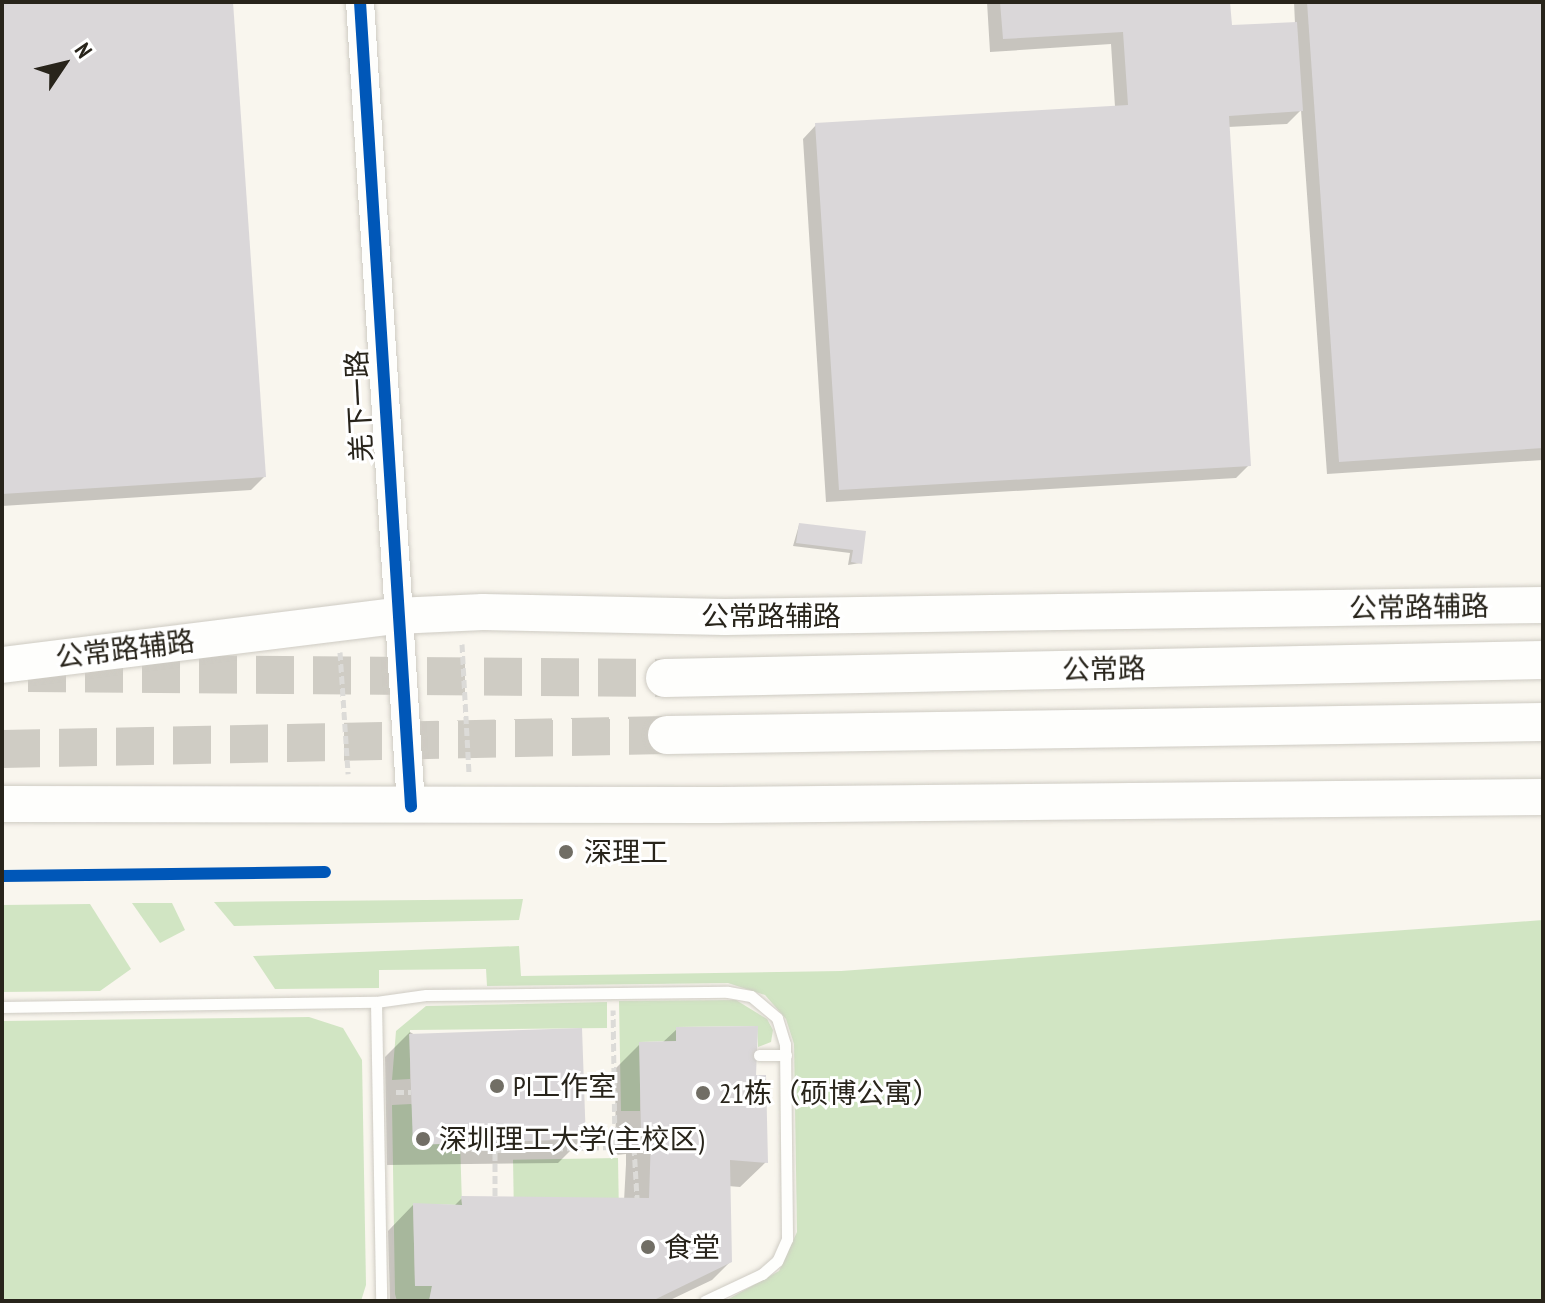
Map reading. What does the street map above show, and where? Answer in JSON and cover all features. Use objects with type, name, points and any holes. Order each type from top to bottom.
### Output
[{"type":"highway","name":"公常路","points":[[665,678],[1543,660]]},
{"type":"highway","points":[[667,735],[1543,722]]},
{"type":"main road","name":"公常路辅路","points":[[2,665],[396,616],[954,615],[1543,605]]},
{"type":"main road","points":[[2,804],[411,806],[1543,797]]},
{"type":"street","name":"羌下一路","points":[[360,2],[396,616],[411,806]]},
{"type":"lane","points":[[2,1007],[376,1002],[426,995],[728,992],[751,996],[777,1018],[786,1055],[785,1247],[762,1274],[705,1301]]},
{"type":"lane","points":[[376,1002],[381,1301]]},
{"type":"lane","points":[[759,1055],[786,1055]]},
{"type":"path","points":[[462,644],[469,773]]},
{"type":"path","points":[[340,651],[348,775]]},
{"type":"path","points":[[613,993],[615,1147]]},
{"type":"path","points":[[634,1147],[637,1198]]},
{"type":"path","points":[[495,1196],[495,1150],[648,1147]]},
{"type":"green space","points":[[523,899],[519,920],[234,926],[214,902]]},
{"type":"green space","points":[[132,903],[172,903],[185,930],[160,943]]},
{"type":"green space","points":[[90,904],[131,969],[100,991],[2,992],[2,905]]},
{"type":"green space","points":[[1543,920],[1543,1301],[725,1301],[779,1271],[797,1232],[794,1044],[786,1019],[765,995],[728,983],[487,986],[486,969],[379,970],[379,988],[275,989],[253,956],[519,946],[521,976],[841,971]]},
{"type":"green space","points":[[736,1000],[767,1019],[773,1030],[771,1042],[758,1047],[757,1026],[676,1027],[676,1041],[640,1042],[640,1111],[621,1111],[619,1001]]},
{"type":"green space","points":[[607,1002],[607,1028],[410,1030],[410,1079],[392,1080],[396,1031],[426,1006]]},
{"type":"green space","points":[[309,1017],[343,1028],[362,1060],[366,1285],[361,1301],[2,1301],[2,1021]]},
{"type":"green space","points":[[411,1104],[460,1140],[462,1205],[413,1204],[415,1285],[432,1286],[429,1301],[397,1301],[395,1294],[392,1105]]},
{"type":"green space","points":[[618,1158],[619,1198],[514,1200],[513,1160]]},
{"type":"building","points":[[2,2],[233,2],[266,477],[2,494]]},
{"type":"building","points":[[1000,2],[1230,2],[1232,25],[1297,22],[1303,111],[1229,116],[1251,466],[839,490],[815,123],[1128,105],[1123,32],[1003,39]]},
{"type":"building","points":[[1307,2],[1543,2],[1543,448],[1339,462]]},
{"type":"building","points":[[799,523],[866,531],[862,564],[851,562],[853,550],[796,543]]},
{"type":"building","points":[[758,1026],[756,1075],[766,1075],[768,1163],[730,1160],[732,1262],[652,1301],[429,1301],[432,1286],[415,1286],[413,1203],[462,1205],[461,1196],[649,1198],[651,1137],[650,1130],[641,1130],[639,1042],[676,1041],[676,1027]]},
{"type":"building","name":"PI工作室","points":[[582,1028],[586,1139],[413,1145],[409,1034]]},
{"type":"tunnel","points":[[28,673],[665,678]]},
{"type":"tunnel","points":[[2,749],[667,735]]},
{"type":"cycle path","points":[[360,2],[411,806]]},
{"type":"cycle path","points":[[2,876],[325,872]]},
{"type":"place","name":"深理工","points":[[566,852]]},
{"type":"place","name":"PI工作室","points":[[497,1086]]},
{"type":"place","name":"21栋（硕博公寓）","points":[[703,1093]]},
{"type":"place","name":"深圳理工大学(主校区)","points":[[423,1139]]},
{"type":"place","name":"食堂","points":[[648,1247]]}]
